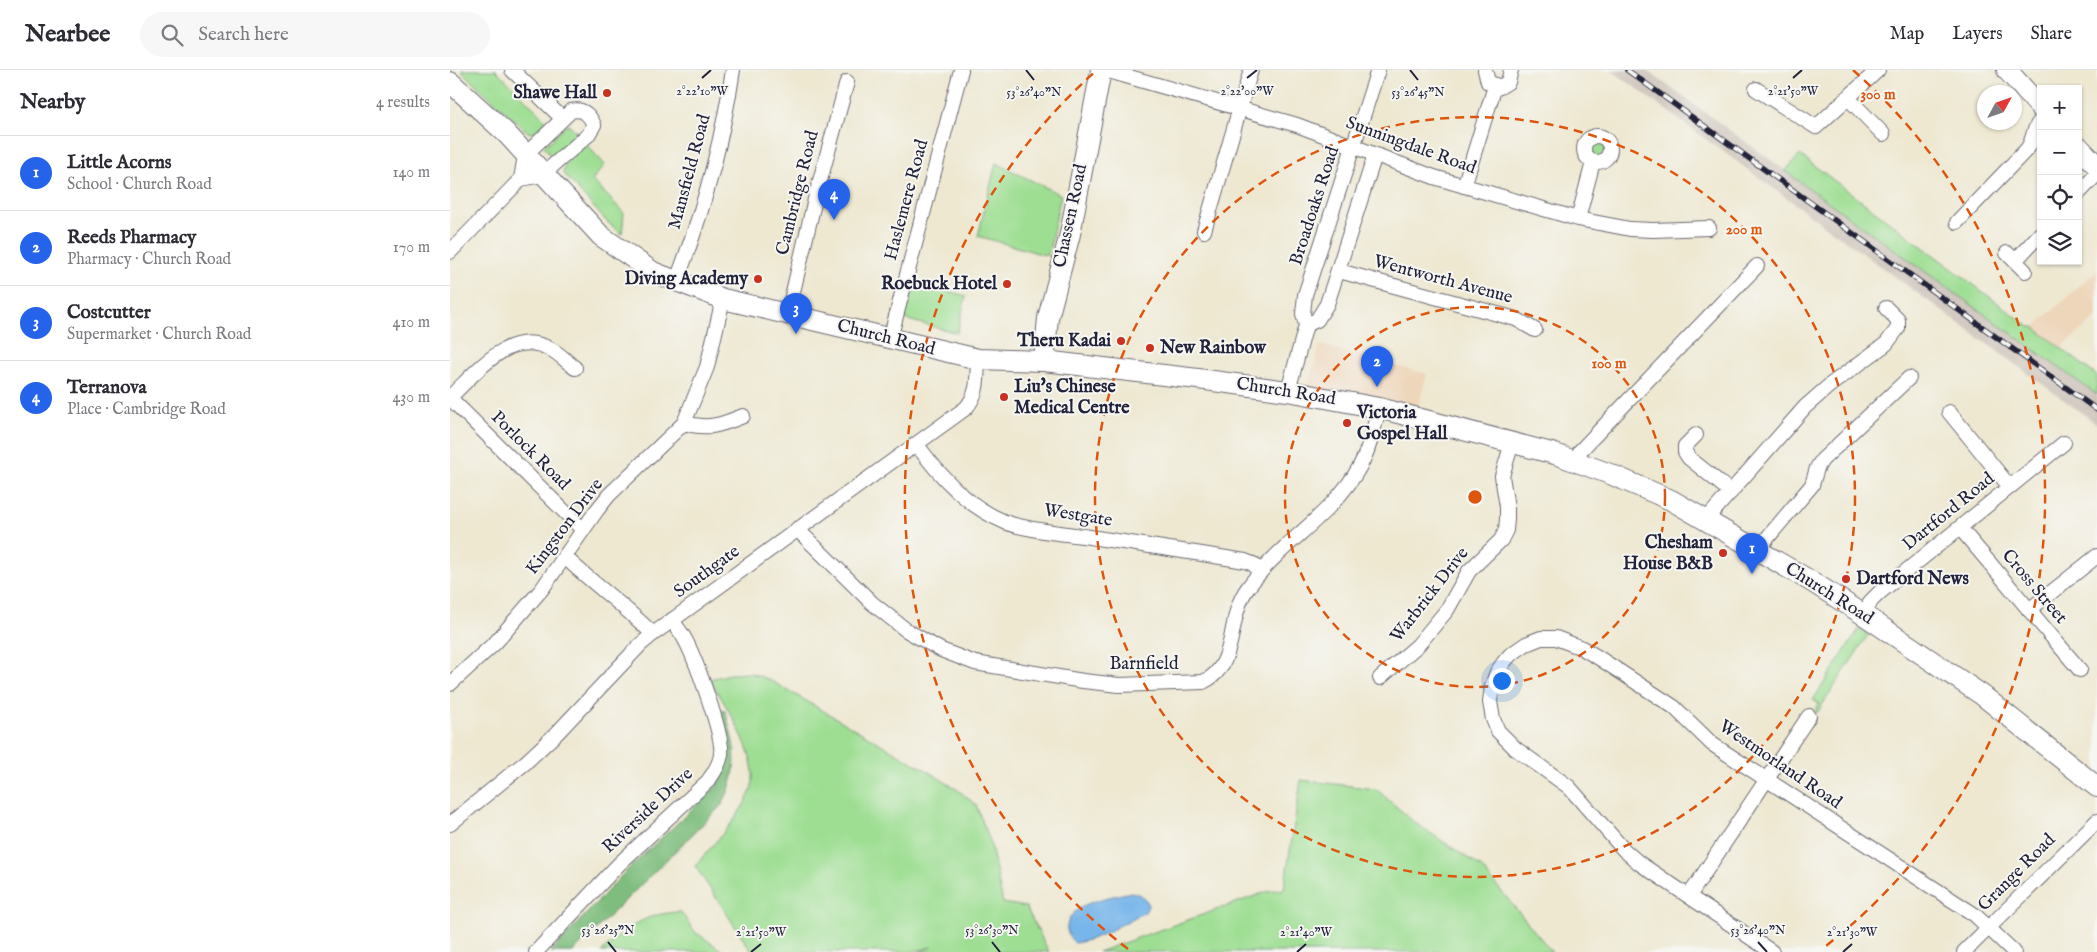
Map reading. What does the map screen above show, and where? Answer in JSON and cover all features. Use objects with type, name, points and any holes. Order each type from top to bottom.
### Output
[{"type":"main road","name":"Chassen Road","points":[[1044,362],[1048,318],[1070,234],[1101,70]]},
{"type":"main road","points":[[2007,70],[2037,104]]},
{"type":"main road","name":"Church Road","points":[[450,82],[506,133],[542,175],[601,236],[653,272],[723,299],[788,313],[978,360],[1044,362],[1288,391],[1379,408],[1579,461],[1671,500],[1864,615],[1982,694],[2096,785]]},
{"type":"main road","points":[[2082,150],[2097,166]]},
{"type":"street","points":[[512,70],[562,118]]},
{"type":"street","name":"Mansfield Road","points":[[676,282],[714,169],[724,127],[733,70]]},
{"type":"street","name":"Haslemere Road","points":[[890,339],[961,70]]},
{"type":"street","name":"Sunningdale Road","points":[[1105,70],[1297,125],[1464,186],[1578,219],[1630,229],[1709,228]]},
{"type":"street","points":[[1204,231],[1251,70]]},
{"type":"street","name":"Broadoaks Road","points":[[1288,391],[1306,325],[1303,314],[1305,295],[1378,70]]},
{"type":"street","points":[[1485,70],[1488,82],[1500,87],[1508,82],[1511,70]]},
{"type":"street","points":[[1756,90],[1816,127],[1878,70]]},
{"type":"street","name":"Cambridge Road","points":[[788,313],[815,199],[847,82]]},
{"type":"street","points":[[1464,186],[1495,86]]},
{"type":"street","points":[[1848,98],[1883,134]]},
{"type":"street","points":[[450,252],[521,179],[525,155],[571,111],[585,112],[594,125],[588,135],[542,175],[521,179]]},
{"type":"street","points":[[1958,222],[2027,149],[2032,140],[2033,131],[2037,126]]},
{"type":"street","points":[[1306,325],[1317,320],[1327,304],[1375,155]]},
{"type":"street","points":[[1578,219],[1593,162]]},
{"type":"street","points":[[2082,190],[2097,174]]},
{"type":"street","points":[[2026,271],[2011,257],[2037,236]]},
{"type":"street","points":[[1579,461],[1580,450],[1758,266]]},
{"type":"street","name":"Wentworth Avenue","points":[[1338,271],[1516,319],[1535,330]]},
{"type":"street","name":"Kingston Drive","points":[[450,684],[501,636],[542,589],[609,495],[684,423],[707,367],[723,299]]},
{"type":"street","points":[[1705,521],[1818,394],[1872,356],[1892,337],[1898,328],[1898,320],[1886,308]]},
{"type":"street","points":[[450,397],[493,356],[509,346],[530,342],[550,348],[575,368]]},
{"type":"street","name":"Southgate","points":[[450,824],[526,762],[558,733],[640,645],[653,634],[917,445],[972,402],[977,390],[978,360]]},
{"type":"street","points":[[1758,552],[1763,543],[1812,485],[1817,468],[1822,460],[1909,378]]},
{"type":"street","name":"Porlock Road","points":[[450,397],[583,530]]},
{"type":"street","name":"Barnfield","points":[[797,530],[872,603],[906,630],[941,650],[975,663],[1119,685],[1203,682],[1212,678],[1220,671],[1226,659],[1239,605],[1245,591],[1260,571],[1343,491],[1360,467],[1368,449],[1379,408]]},
{"type":"street","points":[[1949,412],[2010,487]]},
{"type":"street","points":[[684,423],[698,427],[720,426],[744,416]]},
{"type":"street","points":[[1696,435],[1685,446],[1685,452],[1689,458],[1731,492]]},
{"type":"street","name":"Warbrick Drive","points":[[1378,680],[1418,644],[1447,610],[1469,571],[1501,540],[1506,530],[1507,519],[1502,476],[1512,443]]},
{"type":"street","name":"Dartford Road","points":[[1864,615],[1871,601],[1879,593],[2064,443]]},
{"type":"street","name":"Westgate","points":[[917,445],[932,466],[953,487],[980,509],[1005,522],[1044,530],[1245,561],[1253,564],[1260,571]]},
{"type":"street","name":"Cross Street","points":[[1960,528],[2080,670]]},
{"type":"street","points":[[2030,610],[2097,556]]},
{"type":"street","points":[[565,557],[598,588],[636,617],[653,634]]},
{"type":"street","name":"Riverside Drive","points":[[536,952],[620,863],[708,781],[716,771],[722,753],[719,732],[695,662],[684,636],[672,620]]},
{"type":"street","name":"Westmorland Road","points":[[1689,896],[1639,863],[1624,850],[1569,787],[1516,749],[1498,732],[1490,702],[1492,686],[1497,672],[1504,662],[1518,649],[1541,638],[1556,638],[1582,648],[1666,700],[1712,744],[1965,909],[1989,927],[2014,952]]},
{"type":"street","points":[[1772,952],[1689,896],[1809,716]]},
{"type":"street","name":"Grange Road","points":[[1964,952],[2097,821]]},
{"type":"shaded area","points":[[1611,70],[1646,70],[2097,395],[2097,424]]},
{"type":"shaded area","points":[[2097,270],[2097,317],[2061,348],[2034,327]]},
{"type":"shaded area","points":[[1320,345],[1427,374],[1418,408],[1308,386]]},
{"type":"green space","points":[[462,70],[496,70],[545,119],[542,128],[529,133],[463,73]]},
{"type":"green space","points":[[569,125],[576,131],[575,136],[553,158],[544,147]]},
{"type":"green space","points":[[1597,142],[1603,144],[1605,150],[1603,156],[1597,158],[1591,156],[1589,150],[1591,144]]},
{"type":"green space","points":[[586,144],[605,165],[592,180],[624,213],[622,234],[606,221],[563,173],[565,165]]},
{"type":"green space","points":[[1800,155],[2030,327],[2034,327],[2097,376],[2097,395],[1785,171]]},
{"type":"green space","points":[[996,163],[1061,195],[1048,256],[978,236]]},
{"type":"green space","points":[[914,282],[966,296],[957,333],[904,319]]},
{"type":"green space","points":[[1859,629],[1868,635],[1817,713],[1815,711],[1819,704],[1813,700]]},
{"type":"green space","points":[[750,673],[768,679],[921,767],[958,790],[976,805],[990,841],[1003,903],[1026,907],[1049,952],[919,952],[932,947],[910,952],[752,952],[695,866],[738,814],[749,795],[753,782],[752,767],[742,736],[710,679],[730,674]]},
{"type":"green space","points":[[718,710],[725,711],[735,758],[732,780],[722,805],[573,952],[551,952],[627,870],[716,787],[729,756]]},
{"type":"green space","points":[[1301,780],[1376,789],[1414,822],[1481,867],[1552,952],[1098,952],[1269,891],[1284,889]]},
{"type":"green space","points":[[681,912],[695,932],[724,952],[601,952],[637,923],[656,915]]},
{"type":"water","points":[[1131,892],[1142,896],[1147,902],[1149,905],[1145,912],[1093,938],[1075,943],[1072,940],[1067,926],[1070,918],[1076,911],[1103,898]]},
{"type":"railway","points":[[1627,70],[2097,410]]},
{"type":"place","name":"Shawe Hall","points":[[607,93]]},
{"type":"place","name":"Terranova","points":[[834,220]]},
{"type":"place","name":"Diving Academy","points":[[758,279]]},
{"type":"place","name":"Roebuck Hotel","points":[[1007,284]]},
{"type":"place","name":"Costcutter","points":[[796,334]]},
{"type":"place","name":"Theru Kadai","points":[[1121,341]]},
{"type":"place","name":"New Rainbow","points":[[1150,348]]},
{"type":"place","name":"Reeds Pharmacy","points":[[1377,387]]},
{"type":"place","name":"Liu's Chinese Medical Centre","points":[[1004,397]]},
{"type":"place","name":"Victoria Gospel Hall","points":[[1347,423]]},
{"type":"place","name":"Chesham House B&B","points":[[1723,553]]},
{"type":"place","name":"Little Acorns","points":[[1752,574]]},
{"type":"place","name":"Dartford News","points":[[1846,579]]}]
